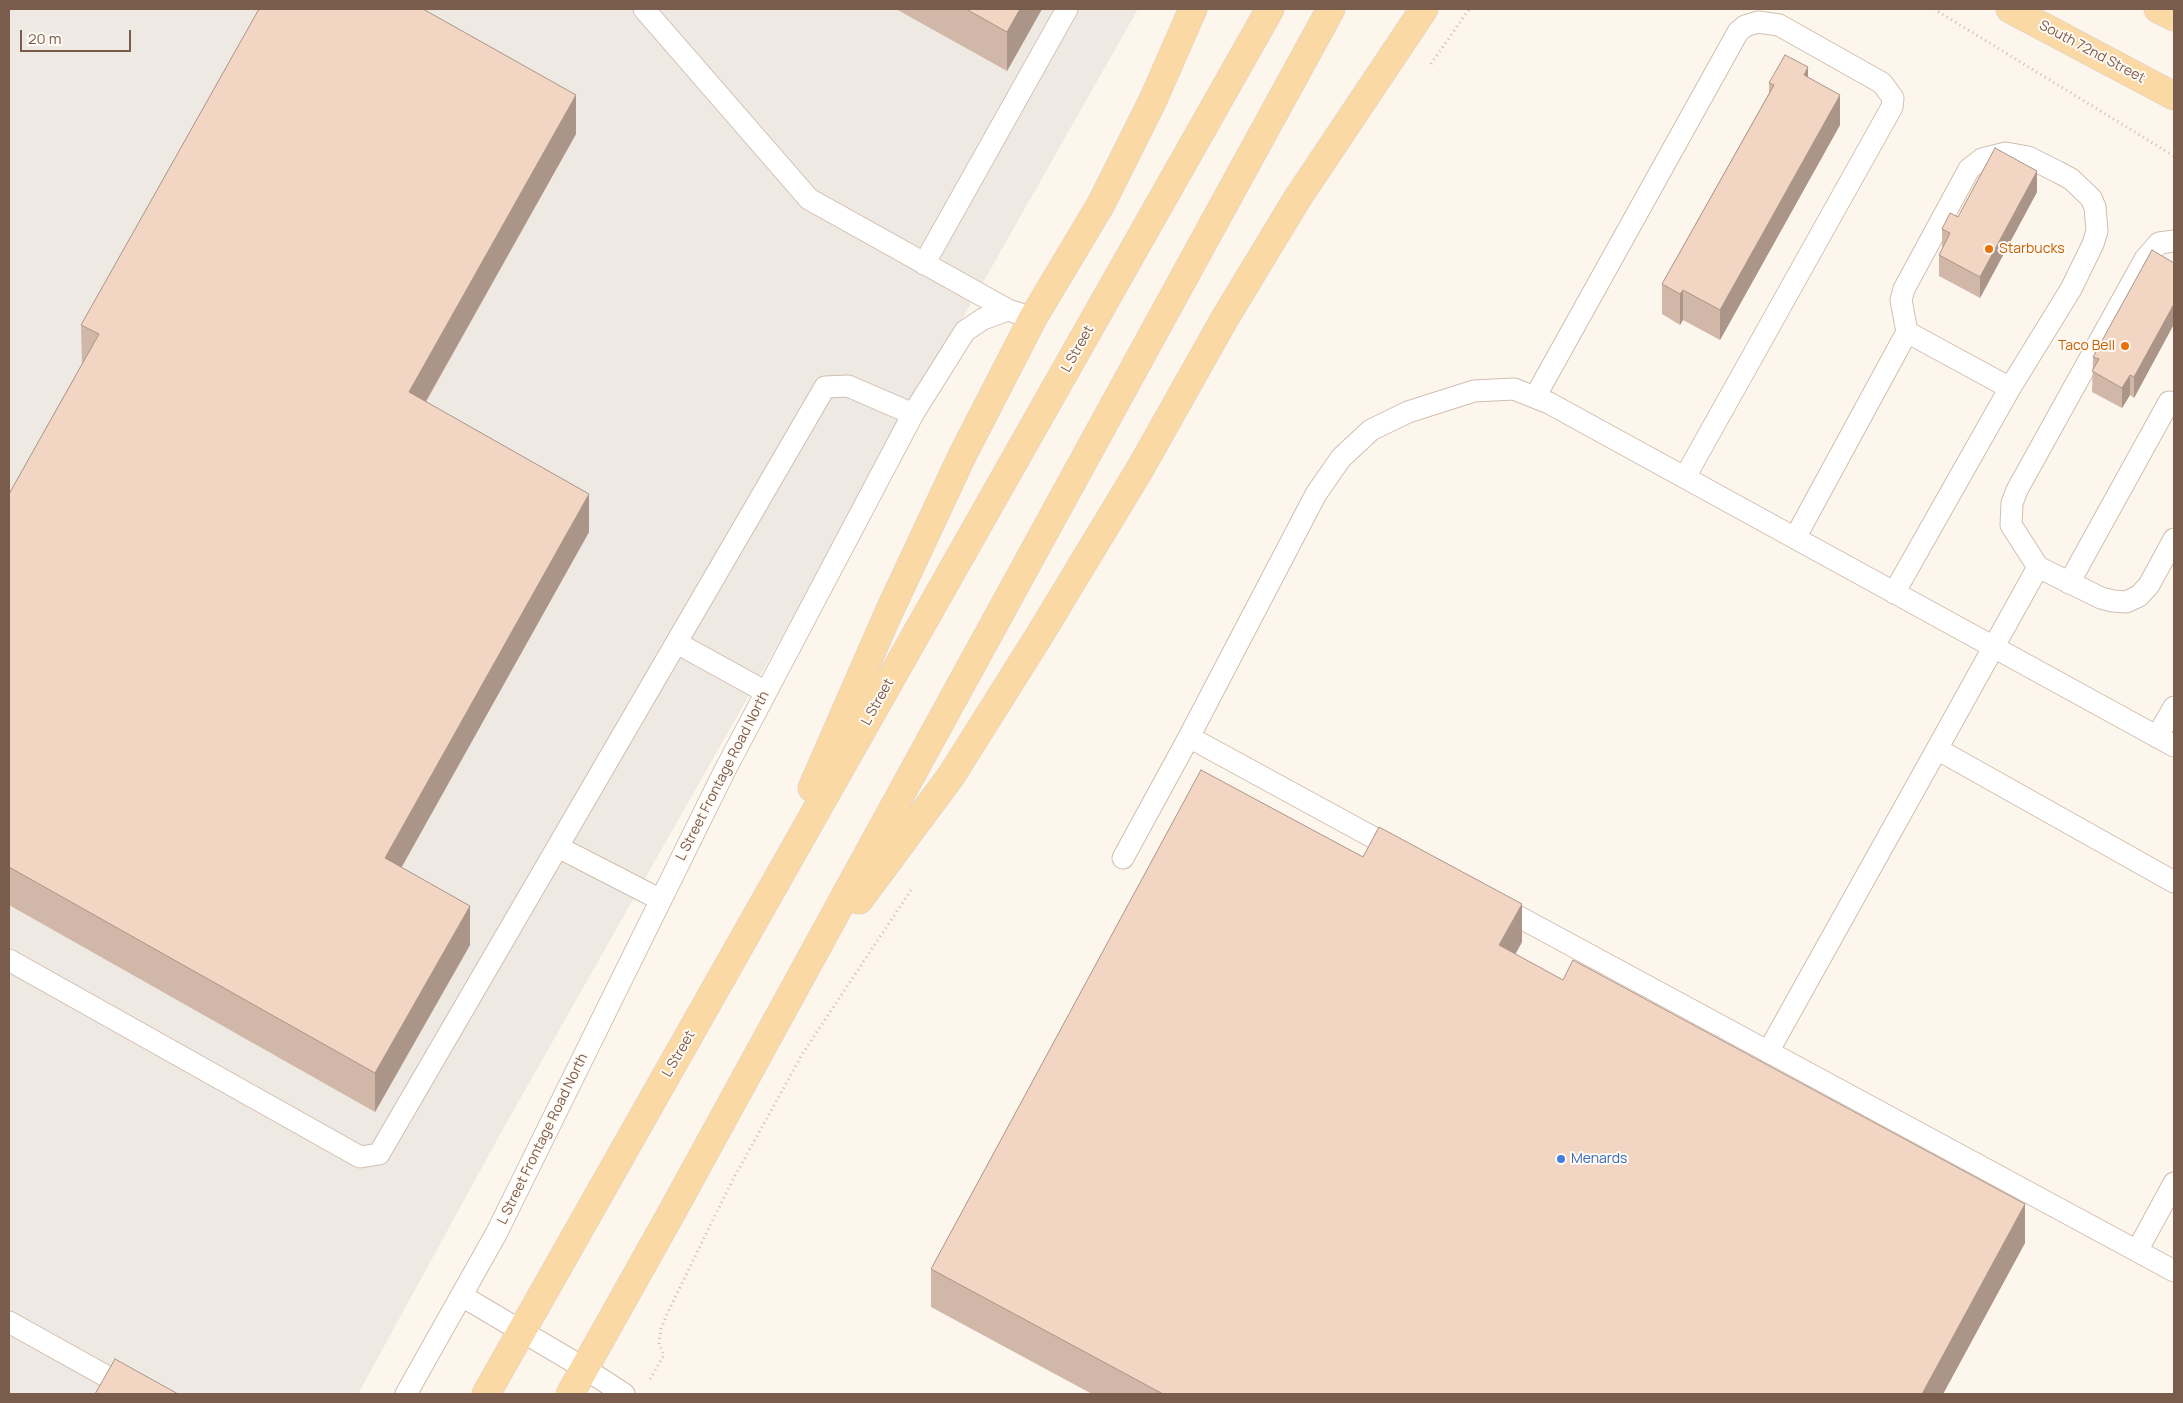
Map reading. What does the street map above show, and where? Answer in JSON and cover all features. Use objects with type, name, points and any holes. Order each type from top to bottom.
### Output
[{"type":"main road","points":[[752,926],[893,604],[962,456],[1021,314],[1101,204],[1153,100],[1193,9]]},
{"type":"main road","points":[[570,1394],[798,983],[1331,9]]},
{"type":"main road","points":[[798,983],[951,776],[1140,470],[1225,318],[1297,199],[1424,9]]},
{"type":"main road","name":"South 72nd Street","points":[[2010,9],[2174,96]]},
{"type":"main road","points":[[2158,9],[2174,17]]},
{"type":"main road","name":"L Street","points":[[486,1394],[1264,18]]},
{"type":"lane","points":[[644,9],[809,200],[924,264],[1021,314]]},
{"type":"lane","points":[[924,264],[1067,9]]},
{"type":"lane","points":[[1535,397],[1738,32],[1745,26],[1758,22],[1778,25],[1882,83],[1893,98],[1892,107],[1685,477]]},
{"type":"lane","points":[[1794,538],[1907,332],[1901,300],[1904,289],[1969,169],[1982,159],[2006,153],[2028,157],[2071,179],[2091,198],[2095,207],[2097,231],[2093,244],[2071,289],[2010,388],[1894,593]]},
{"type":"lane","points":[[2174,241],[2159,243],[2145,259],[2017,490],[2012,503],[2011,525],[2038,567],[2101,598],[2113,601],[2126,602],[2139,596],[2149,585],[2174,539]]},
{"type":"lane","name":"L Street Frontage Road North","points":[[406,1394],[496,1234],[724,772],[913,414],[966,331],[983,319],[1021,314]]},
{"type":"lane","points":[[1907,332],[2010,388]]},
{"type":"lane","points":[[9,960],[360,1157],[379,1154],[825,387],[848,386],[913,414]]},
{"type":"lane","points":[[1123,858],[1189,737],[1316,494],[1341,458],[1371,430],[1408,412],[1474,391],[1514,389],[1535,397],[1685,477],[2166,742],[2174,707]]},
{"type":"lane","points":[[2069,583],[2172,403]]},
{"type":"lane","points":[[1768,1052],[2038,567]]},
{"type":"lane","points":[[677,643],[766,692]]},
{"type":"lane","points":[[1189,737],[1416,861]]},
{"type":"lane","points":[[1937,749],[2174,882]]},
{"type":"lane","points":[[558,847],[661,900]]},
{"type":"lane","points":[[1481,896],[2174,1271]]},
{"type":"lane","points":[[2137,1251],[2174,1183]]},
{"type":"lane","points":[[462,1296],[523,1331],[624,1394]]},
{"type":"lane","points":[[9,1322],[138,1394]]},
{"type":"path","points":[[1934,9],[2174,156]]},
{"type":"shaded area","points":[[9,9],[1138,9],[503,1129],[358,1394],[9,1394]]},
{"type":"building","points":[[259,9],[423,9],[576,95],[409,392],[589,494],[385,858],[470,906],[375,1073],[9,867],[9,494],[99,334],[81,325]]},
{"type":"building","points":[[966,9],[1020,9],[1007,32]]},
{"type":"building","points":[[1785,55],[1808,67],[1804,75],[1840,95],[1720,310],[1683,290],[1680,294],[1662,284],[1774,85],[1769,83]]},
{"type":"building","points":[[1995,148],[2037,171],[1980,277],[1939,255],[1950,233],[1942,229],[1950,213],[1958,217]]},
{"type":"building","points":[[2152,250],[2174,263],[2174,304],[2134,377],[2130,375],[2122,388],[2092,371],[2099,359],[2093,357]]},
{"type":"building","points":[[1201,770],[1363,857],[1379,827],[1522,904],[1499,945],[1563,980],[1573,960],[2025,1204],[1922,1394],[1163,1394],[931,1269]]},
{"type":"building","points":[[115,1359],[178,1394],[95,1394]]},
{"type":"place","name":"Starbucks","points":[[1989,249]]},
{"type":"place","name":"Taco Bell","points":[[2125,346]]},
{"type":"place","name":"Menards","points":[[1561,1159]]}]
